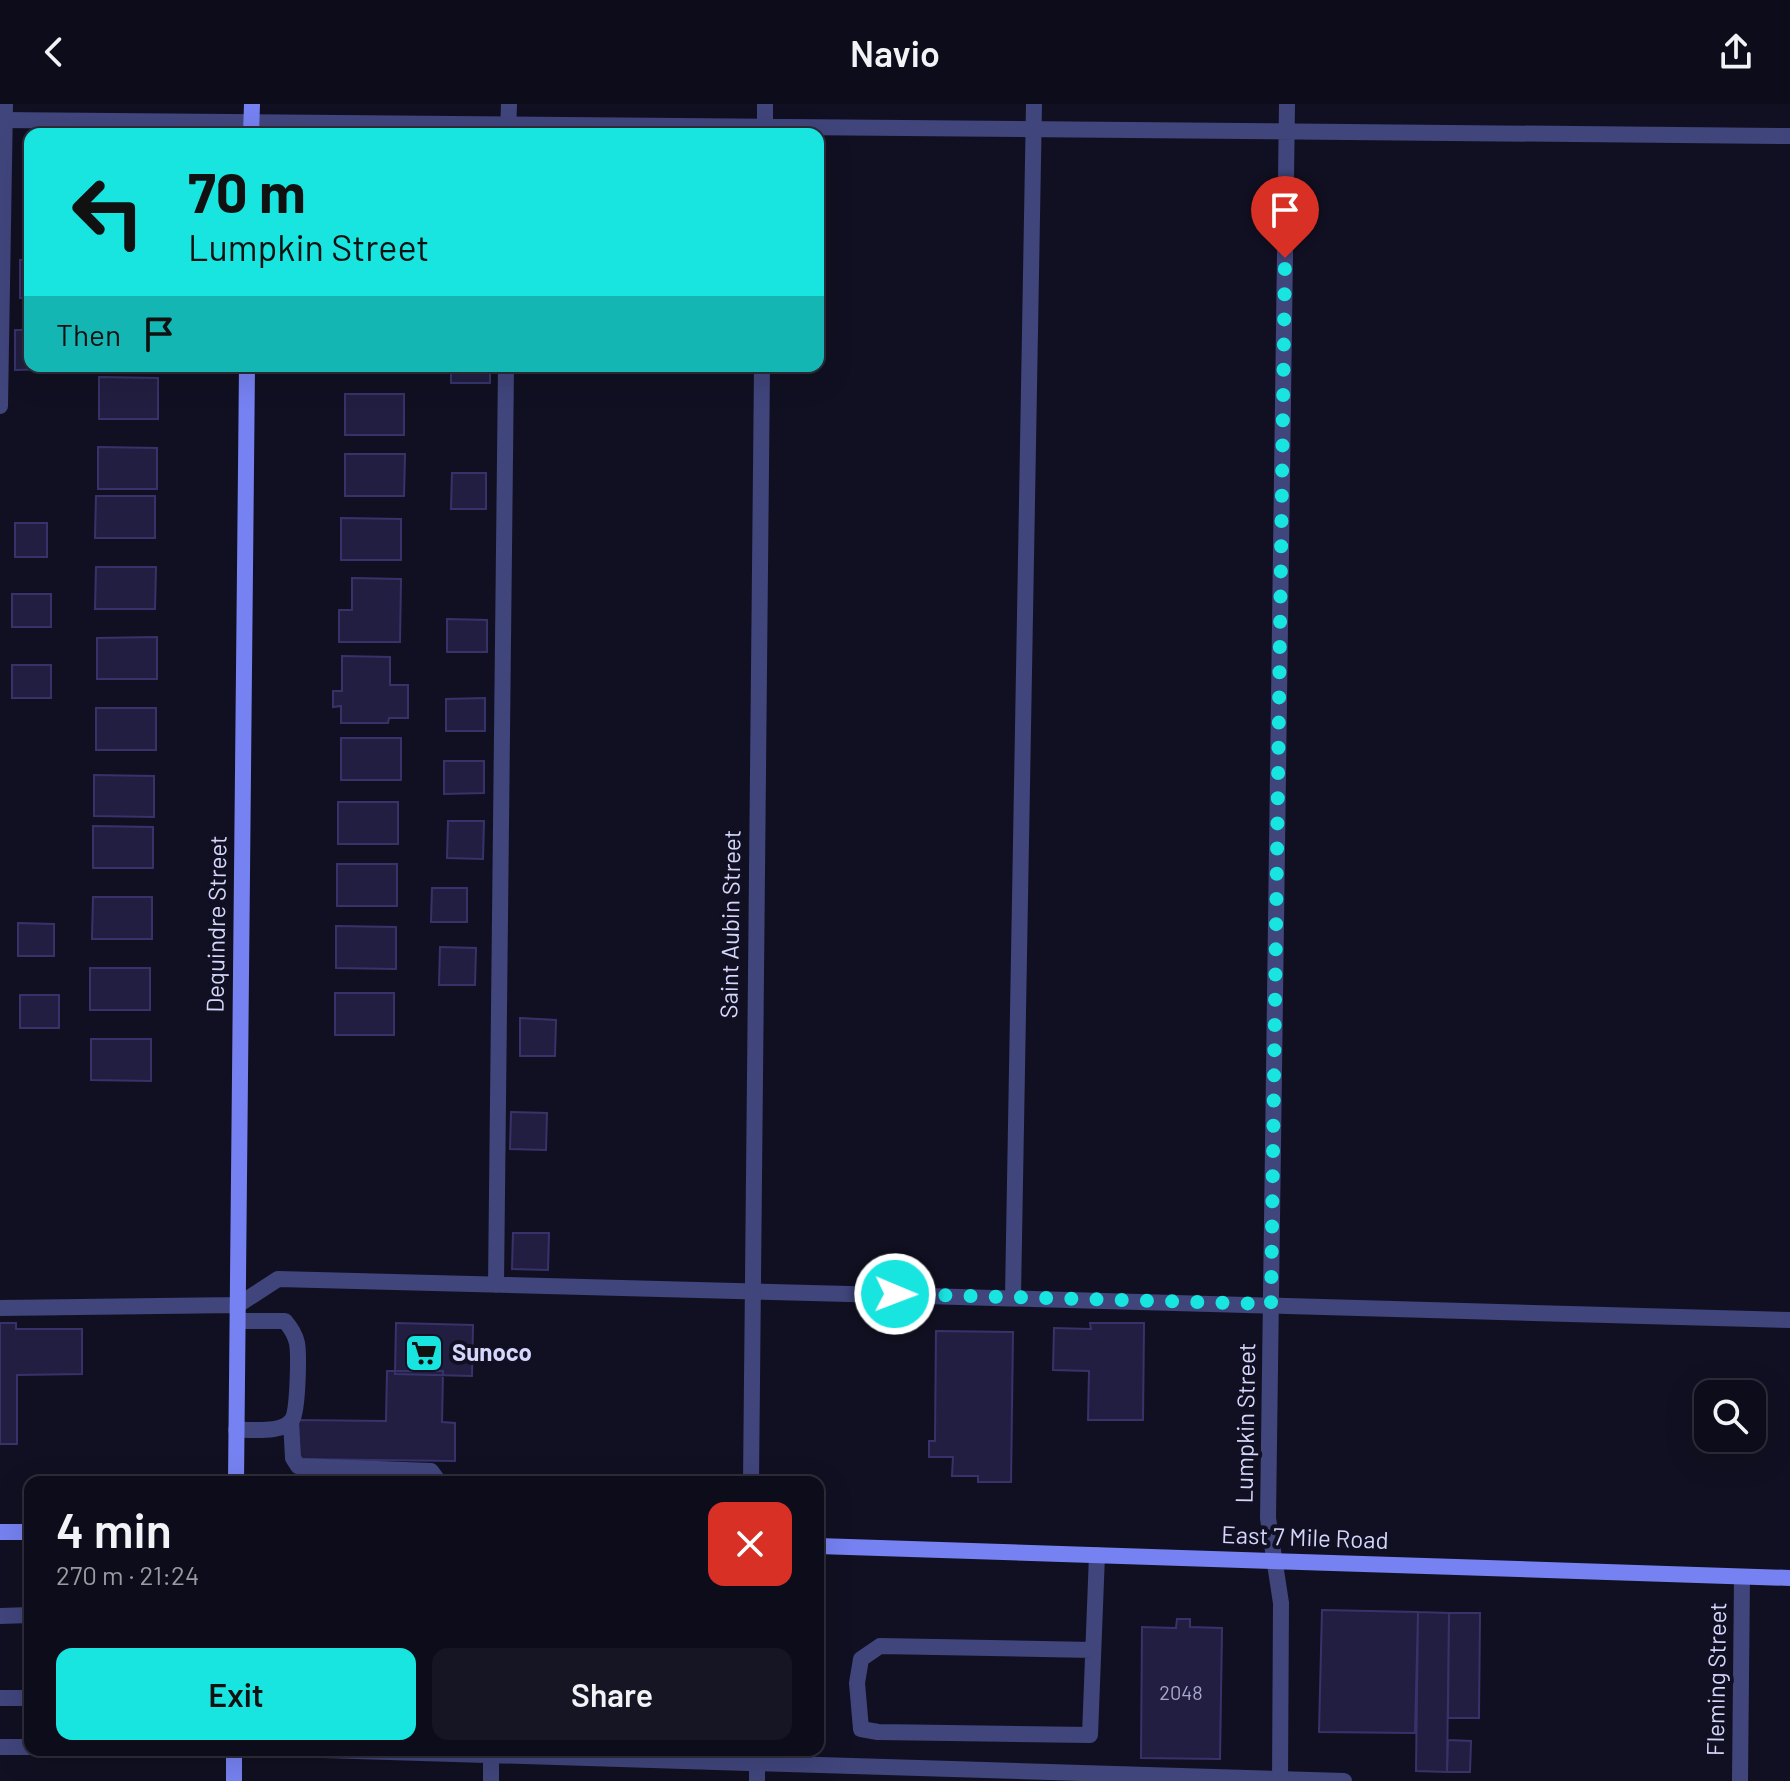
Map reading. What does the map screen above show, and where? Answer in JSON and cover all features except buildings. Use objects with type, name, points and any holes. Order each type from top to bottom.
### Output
[{"type":"street","points":[[0,406],[3,115],[508,128],[509,104]]},
{"type":"street","points":[[765,104],[765,128]]},
{"type":"street","points":[[1013,1296],[1034,104]]},
{"type":"street","name":"Lumpkin Street","points":[[1280,1780],[1281,1603],[1268,1518],[1287,104]]},
{"type":"street","points":[[824,130],[1034,128],[1790,136]]},
{"type":"street","name":"Dequindre Street","points":[[236,1476],[247,372]]},
{"type":"street","points":[[496,1285],[506,372]]},
{"type":"street","name":"Saint Aubin Street","points":[[751,1476],[762,372]]},
{"type":"street","points":[[238,1313],[278,1279],[751,1293],[1013,1296],[1790,1320]]},
{"type":"street","points":[[0,1308],[238,1313],[285,1321],[293,1330],[298,1345],[295,1409],[291,1421],[293,1458],[298,1466],[316,1474],[431,1471],[435,1476]]},
{"type":"street","points":[[236,1430],[280,1428],[291,1421]]},
{"type":"street","points":[[0,1532],[24,1532]]},
{"type":"street","name":"East 7 Mile Road","points":[[824,1546],[1790,1578]]},
{"type":"street","points":[[1093,1650],[880,1646],[861,1659],[857,1683],[861,1729],[878,1732],[1090,1735],[1097,1555]]},
{"type":"street","name":"Fleming Street","points":[[1740,1781],[1742,1577]]},
{"type":"street","points":[[0,1616],[24,1615]]},
{"type":"street","points":[[0,1698],[24,1698]]},
{"type":"street","points":[[0,1747],[24,1747]]},
{"type":"street","points":[[234,1756],[234,1781]]},
{"type":"street","points":[[491,1781],[491,1756],[1047,1777],[1344,1781]]},
{"type":"place","name":"Sunoco","points":[[424,1353]]},
{"type":"route","points":[[895,1294],[1271,1304],[1285,258]]}]
